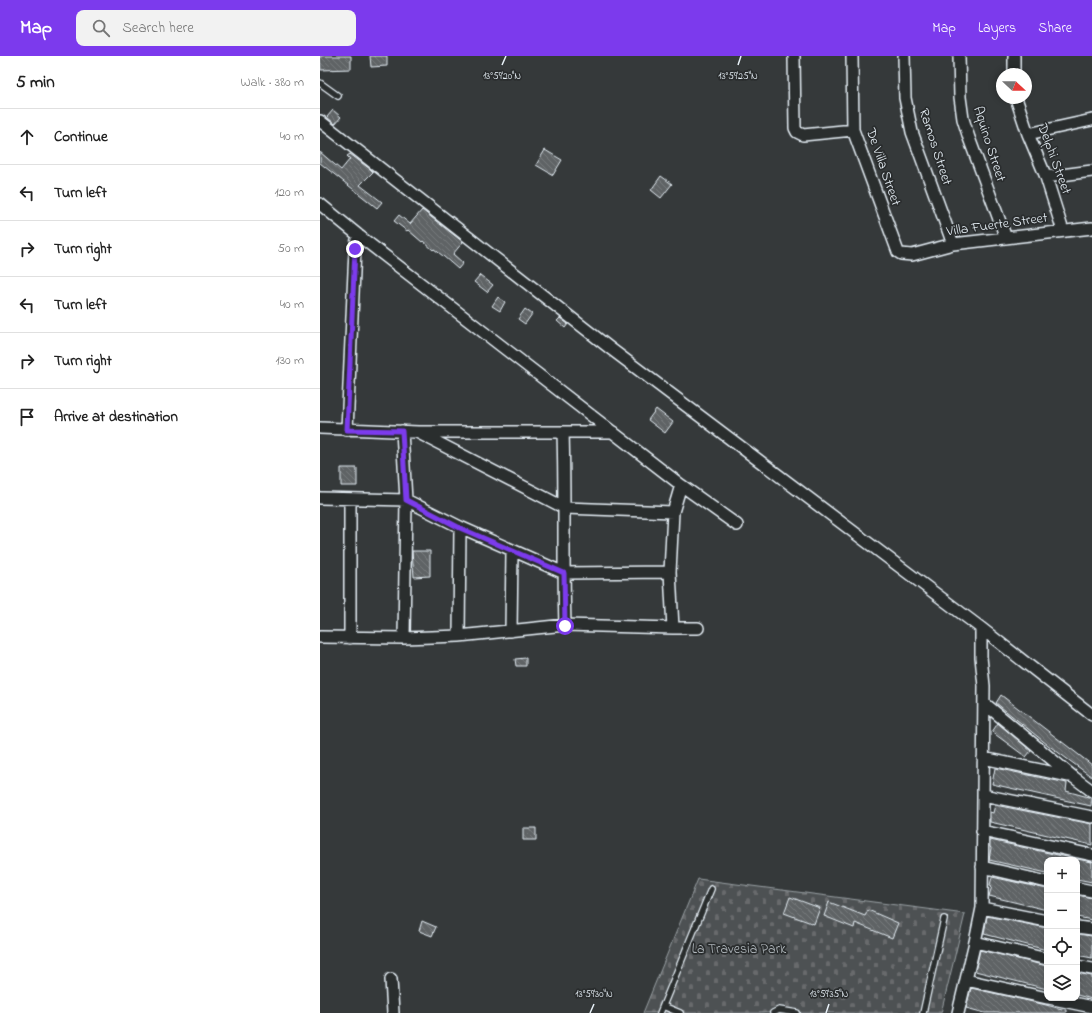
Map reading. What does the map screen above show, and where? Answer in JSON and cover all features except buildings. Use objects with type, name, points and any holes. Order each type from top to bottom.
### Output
[{"type":"street","points":[[794,56],[795,128],[797,132],[803,135],[853,130]]},
{"type":"street","name":"De Villa Street","points":[[852,56],[853,130],[898,252],[906,255]]},
{"type":"street","name":"Ramos Street","points":[[904,56],[905,98],[912,132],[954,244]]},
{"type":"street","name":"Aquino Street","points":[[959,56],[960,97],[963,119],[1006,238]]},
{"type":"street","points":[[1014,56],[1014,68]]},
{"type":"street","name":"Delphi Street","points":[[1018,104],[1028,134],[1046,177],[1063,231]]},
{"type":"street","points":[[1028,134],[1092,120]]},
{"type":"street","points":[[320,121],[611,349],[981,628],[1092,715]]},
{"type":"street","points":[[1046,177],[1092,171]]},
{"type":"street","points":[[320,204],[613,432],[737,525]]},
{"type":"street","name":"Villa Fuerte Street","points":[[906,255],[912,255],[954,244],[1092,228]]},
{"type":"street","points":[[347,430],[355,249],[358,235]]},
{"type":"street","points":[[320,428],[418,432],[613,432]]},
{"type":"street","points":[[402,431],[406,500],[404,638]]},
{"type":"street","points":[[418,432],[565,508],[672,512]]},
{"type":"street","points":[[563,432],[565,508],[565,626]]},
{"type":"street","points":[[673,628],[670,572],[672,512],[682,485]]},
{"type":"street","points":[[320,498],[406,500],[460,528],[512,552],[564,573],[670,572]]},
{"type":"street","points":[[350,499],[350,638]]},
{"type":"street","points":[[459,636],[460,528]]},
{"type":"street","points":[[512,552],[512,631]]},
{"type":"street","points":[[320,637],[404,638],[459,636],[565,626],[698,628]]},
{"type":"street","points":[[958,1013],[982,908],[984,686],[981,657],[981,628]]},
{"type":"street","points":[[984,703],[1092,791]]},
{"type":"street","points":[[983,758],[1072,776]]},
{"type":"street","points":[[983,796],[1092,817]]},
{"type":"street","points":[[982,831],[1092,855]]},
{"type":"street","points":[[982,867],[1044,881]]},
{"type":"street","points":[[1080,889],[1092,891]]},
{"type":"street","points":[[982,908],[1044,920]]},
{"type":"street","points":[[1080,928],[1092,930]]},
{"type":"street","points":[[975,942],[1044,958]]},
{"type":"street","points":[[1080,967],[1092,969]]},
{"type":"street","points":[[391,979],[393,1013]]},
{"type":"street","points":[[966,980],[1044,997]]},
{"type":"street","points":[[1063,1001],[1092,1007]]},
{"type":"lane","points":[[320,83],[338,96]]},
{"type":"lane","points":[[660,1013],[711,889]]},
{"type":"lane","points":[[924,1013],[944,919]]},
{"type":"lane","points":[[663,1006],[680,1013]]},
{"type":"lane","points":[[773,1013],[779,1010],[797,1013]]},
{"type":"green space","name":"La Travesia Park","points":[[698,879],[965,914],[941,1013],[643,1013]]},
{"type":"route","points":[[355,249],[347,430],[402,431],[406,500],[460,528],[512,552],[564,573],[565,626]]}]
